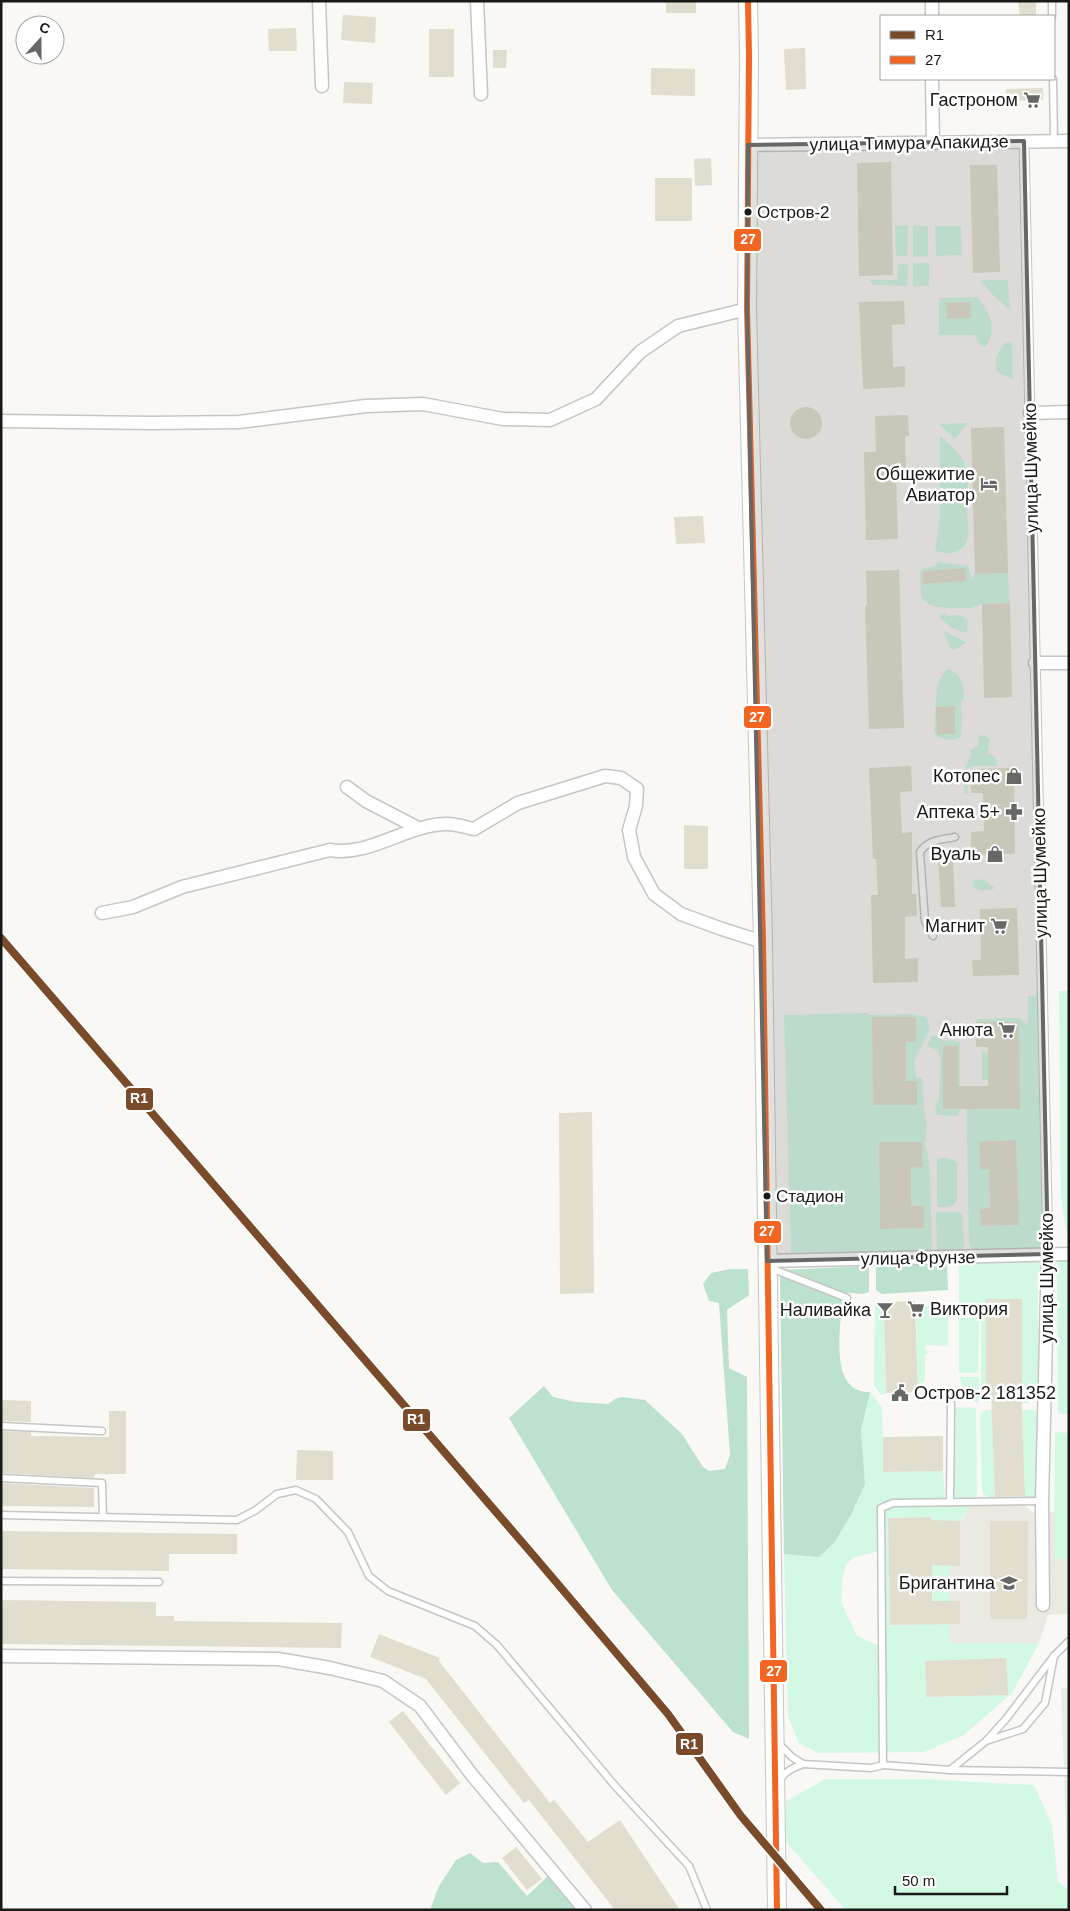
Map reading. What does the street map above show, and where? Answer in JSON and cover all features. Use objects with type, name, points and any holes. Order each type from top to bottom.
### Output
[{"type":"main road","points":[[748,1],[750,56],[748,309],[763,942],[777,1910]]},
{"type":"street","points":[[319,1],[322,86]]},
{"type":"street","points":[[477,1],[481,94]]},
{"type":"street","points":[[932,1],[932,15]]},
{"type":"street","points":[[932,80],[933,143]]},
{"type":"street","name":"улица Тимура Апакидзе","points":[[748,145],[1069,141]]},
{"type":"street","name":"улица Шумейко","points":[[1024,142],[1048,1255],[1042,1502],[1043,1605]]},
{"type":"street","points":[[1,421],[239,422],[366,406],[423,404],[503,419],[550,420],[596,399],[640,352],[678,326],[748,309]]},
{"type":"street","points":[[1030,412],[1069,412]]},
{"type":"street","points":[[1035,663],[1069,663]]},
{"type":"street","points":[[102,913],[133,907],[155,897],[192,885],[330,850],[343,852],[371,845],[418,828],[448,824],[474,829],[518,803],[605,776],[621,778],[637,789],[636,806],[629,830],[634,857],[654,894],[681,914],[722,930],[763,942]]},
{"type":"street","points":[[347,787],[366,800],[418,828]]},
{"type":"street","name":"улица Фрунзе","points":[[767,1264],[1069,1254]]},
{"type":"street","points":[[1,1656],[278,1659],[330,1668],[383,1681],[420,1706],[472,1774],[585,1910]]},
{"type":"lane","points":[[1052,1],[1052,15]]},
{"type":"lane","points":[[1053,80],[1054,141]]},
{"type":"lane","points":[[933,936],[925,921],[920,852],[925,844],[955,837]]},
{"type":"lane","points":[[767,1264],[847,1298]]},
{"type":"lane","points":[[950,1501],[951,1404]]},
{"type":"lane","points":[[1,1426],[102,1430]]},
{"type":"lane","points":[[1,1478],[102,1483],[102,1517]]},
{"type":"lane","points":[[1,1515],[237,1520],[256,1510],[277,1494],[296,1490],[316,1499],[348,1532],[369,1576],[388,1591],[475,1626],[497,1645],[616,1787],[689,1866],[707,1910]]},
{"type":"lane","points":[[883,1765],[881,1508],[893,1503],[950,1501],[1042,1502]]},
{"type":"lane","points":[[1,1581],[159,1582]]},
{"type":"lane","points":[[950,1770],[986,1741],[1006,1719],[1054,1656],[1069,1641]]},
{"type":"lane","points":[[986,1741],[1022,1729],[1045,1703],[1054,1656]]},
{"type":"lane","points":[[775,1739],[792,1757],[803,1764]]},
{"type":"lane","points":[[775,1790],[783,1775],[791,1768],[803,1764],[871,1768],[883,1765],[950,1770],[1069,1772]]},
{"type":"highlighted area","points":[[1024,141],[1048,1254],[767,1261],[747,309],[748,145]]},
{"type":"shaded area","name":"Бригантина","points":[[970,1505],[1025,1505],[1032,1512],[1069,1512],[1069,1614],[1048,1615],[1039,1643],[949,1643],[950,1521],[961,1521]]},
{"type":"shaded area","points":[[1061,1688],[1069,1688],[1069,1878],[1068,1877]]},
{"type":"green space","points":[[908,225],[907,256],[896,256],[895,226]]},
{"type":"green space","points":[[913,226],[928,226],[928,256],[913,257]]},
{"type":"green space","points":[[935,226],[961,226],[962,255],[936,256]]},
{"type":"green space","points":[[913,263],[929,263],[929,286],[913,286]]},
{"type":"green space","points":[[898,264],[908,264],[907,286],[874,285],[869,280],[897,280]]},
{"type":"green space","points":[[980,280],[1008,280],[1010,310],[994,296]]},
{"type":"green space","points":[[978,297],[988,313],[991,323],[991,336],[985,347],[981,346],[974,335],[939,335],[939,298]],"holes":[[[970,302],[970,318],[947,318],[946,303]]]},
{"type":"green space","points":[[1012,342],[1013,379],[997,372],[996,363],[1002,346],[1005,343]]},
{"type":"green space","points":[[968,423],[955,439],[939,424]]},
{"type":"green space","points":[[940,436],[961,457],[965,465],[967,477],[967,542],[960,550],[951,553],[935,550],[940,517]]},
{"type":"green space","points":[[938,562],[968,566],[972,579],[975,574],[1008,573],[1010,603],[982,604],[971,608],[931,606],[921,598],[920,570],[935,566]],"holes":[[[965,568],[966,581],[923,584],[922,571]]]},
{"type":"green space","points":[[944,613],[949,616],[961,616],[968,620],[967,631],[963,633],[950,627],[940,618],[940,615]]},
{"type":"green space","points":[[944,631],[966,642],[955,650],[950,648]]},
{"type":"green space","points":[[949,669],[958,674],[963,686],[961,737],[952,740],[937,736],[934,731],[937,685],[945,671]],"holes":[[[954,706],[955,734],[937,734],[937,707]]]},
{"type":"green space","points":[[980,735],[990,739],[988,753],[995,758],[998,766],[973,766],[967,769],[968,793],[964,794],[964,771],[971,754],[970,750],[979,746],[978,738]]},
{"type":"green space","points":[[974,879],[984,880],[994,889],[982,890],[975,888],[973,885]]},
{"type":"green space","points":[[1059,991],[1069,991],[1069,1232],[1066,1230],[1061,1198]]},
{"type":"green space","points":[[1040,995],[1044,1246],[1040,1248],[977,1251],[971,1248],[969,1243],[966,1087],[977,1086],[978,1110],[1020,1109],[1019,1022],[976,1022],[978,1019],[1019,1018],[1028,1025],[1028,996]],"holes":[[[1016,1140],[1018,1225],[981,1226],[980,1209],[990,1208],[989,1169],[980,1169],[979,1142]]]},
{"type":"green space","points":[[867,1013],[868,1015],[910,1014],[927,1017],[930,1029],[914,1061],[916,1077],[922,1078],[927,1126],[925,1144],[929,1160],[932,1251],[791,1253],[784,1015]],"holes":[[[872,1018],[906,1042],[906,1081],[917,1082],[917,1105],[873,1105]],[[922,1142],[923,1167],[911,1168],[911,1206],[924,1206],[924,1228],[880,1229],[879,1143]]]},
{"type":"green space","points":[[932,1036],[945,1041],[960,1042],[960,1109],[957,1116],[937,1115],[935,1106],[939,1099],[941,1059],[937,1050],[927,1046]],"holes":[[[943,1046],[958,1046],[958,1110],[943,1109]]]},
{"type":"green space","points":[[982,1051],[988,1052],[988,1080],[982,1080]]},
{"type":"green space","points":[[941,1158],[948,1158],[957,1162],[957,1200],[949,1207],[937,1207],[937,1161]]},
{"type":"green space","points":[[936,1212],[957,1212],[962,1214],[963,1250],[937,1251]]},
{"type":"green space","points":[[1028,1260],[1042,1262],[1038,1286],[1038,1387],[1028,1403],[985,1402],[981,1390],[981,1316],[959,1316],[959,1262]],"holes":[[[986,1299],[1022,1393],[986,1393]]]},
{"type":"green space","points":[[1057,1261],[1069,1261],[1069,1414],[1058,1414]]},
{"type":"green space","points":[[947,1264],[948,1290],[882,1294],[876,1290],[876,1266]]},
{"type":"green space","points":[[869,1266],[869,1292],[862,1294],[839,1292],[842,1301],[839,1342],[842,1371],[848,1382],[857,1389],[870,1392],[861,1430],[865,1484],[851,1515],[834,1543],[819,1557],[784,1554],[780,1270]]},
{"type":"green space","points":[[730,1269],[748,1269],[749,1295],[727,1310],[729,1368],[747,1377],[749,1739],[733,1732],[612,1590],[509,1418],[544,1386],[553,1397],[576,1402],[608,1404],[622,1397],[645,1400],[682,1434],[703,1467],[709,1471],[725,1469],[730,1455],[719,1303],[709,1301],[703,1284],[711,1273]]},
{"type":"green space","points":[[884,1302],[886,1393],[881,1395],[874,1385],[875,1303]]},
{"type":"green space","points":[[948,1305],[948,1346],[925,1345],[925,1350],[929,1352],[925,1356],[925,1379],[918,1393],[916,1306]]},
{"type":"green space","points":[[959,1318],[979,1318],[978,1373],[959,1373]]},
{"type":"green space","points":[[960,1377],[979,1377],[979,1403],[964,1398]]},
{"type":"green space","points":[[870,1392],[882,1407],[884,1472],[943,1471],[945,1505],[970,1505],[960,1521],[950,1521],[950,1643],[1039,1643],[1013,1692],[964,1735],[924,1752],[818,1753],[799,1743],[788,1716],[784,1554],[820,1556],[834,1543],[851,1515],[865,1484],[861,1430]],"holes":[[[931,1517],[933,1624],[890,1625],[888,1518]],[[881,1550],[882,1647],[857,1636],[841,1602],[842,1582],[846,1564],[853,1558]],[[1006,1658],[1007,1695],[926,1697],[925,1661]]]},
{"type":"green space","points":[[954,1407],[976,1408],[977,1495],[972,1499],[954,1499]]},
{"type":"green space","points":[[986,1410],[1035,1410],[1040,1425],[1039,1494],[1031,1499],[990,1500],[982,1492],[980,1414]],"holes":[[[1022,1413],[1025,1496],[995,1497],[992,1414]]]},
{"type":"green space","points":[[1055,1432],[1069,1433],[1069,1559],[1054,1559]]},
{"type":"green space","points":[[826,1779],[923,1779],[1034,1785],[1052,1825],[1058,1882],[1069,1890],[1069,1910],[846,1910],[785,1841],[786,1801]]},
{"type":"green space","points":[[470,1853],[483,1863],[498,1862],[527,1896],[549,1875],[578,1910],[430,1910],[439,1886],[456,1860]]},
{"type":"building","points":[[666,1],[696,1],[696,13],[666,13]]},
{"type":"building","points":[[1018,1],[1036,1],[1036,15],[1020,15]]},
{"type":"building","points":[[343,15],[376,17],[375,43],[341,40]]},
{"type":"building","points":[[296,28],[297,51],[269,51],[268,29]]},
{"type":"building","points":[[429,29],[454,29],[454,77],[429,77]]},
{"type":"building","points":[[805,48],[806,89],[786,90],[784,49]]},
{"type":"building","points":[[493,50],[507,50],[506,68],[493,68]]},
{"type":"building","points":[[651,68],[695,69],[695,96],[651,95]]},
{"type":"building","points":[[344,82],[373,83],[372,104],[343,103]]},
{"type":"building","points":[[1043,88],[1043,100],[1006,101],[1006,89]]},
{"type":"building","points":[[711,158],[712,185],[695,186],[694,159]]},
{"type":"building","points":[[891,162],[893,275],[859,276],[857,163]]},
{"type":"building","points":[[970,165],[997,165],[1000,272],[973,273]]},
{"type":"building","points":[[655,178],[692,178],[692,221],[655,221]]},
{"type":"building","points":[[904,301],[905,324],[892,325],[893,367],[905,366],[905,387],[863,389],[859,302]]},
{"type":"building","points":[[970,302],[971,318],[947,319],[946,303]]},
{"type":"building","points":[[806,407],[812,408],[817,412],[821,417],[821,429],[817,434],[812,438],[806,439],[800,438],[795,434],[791,429],[790,423],[791,417],[795,412],[800,408]]},
{"type":"building","points":[[908,415],[909,436],[905,436],[906,474],[896,474],[898,539],[866,540],[864,452],[876,452],[875,416]]},
{"type":"building","name":"Общежитие Авиатор","points":[[1004,427],[1008,573],[975,574],[971,428]]},
{"type":"building","points":[[703,516],[705,543],[676,544],[674,517]]},
{"type":"building","points":[[965,568],[966,581],[923,584],[922,571]]},
{"type":"building","points":[[899,570],[904,728],[869,729],[865,606],[867,605],[866,571]]},
{"type":"building","points":[[1010,603],[1012,697],[984,698],[982,604]]},
{"type":"building","points":[[955,706],[955,734],[937,734],[936,707]]},
{"type":"building","points":[[911,766],[912,791],[900,792],[902,833],[912,832],[912,894],[916,894],[917,916],[905,917],[905,959],[918,958],[918,982],[873,983],[871,895],[878,895],[876,859],[873,859],[869,768]]},
{"type":"building","points":[[1014,768],[1015,854],[971,855],[971,832],[984,831],[983,793],[971,793],[971,769]]},
{"type":"building","points":[[684,825],[708,826],[708,869],[684,869]]},
{"type":"building","points":[[938,857],[953,857],[955,907],[941,907]]},
{"type":"building","name":"Магнит","points":[[1017,908],[1019,975],[973,976],[972,960],[981,960],[980,909]]},
{"type":"building","points":[[872,1017],[916,1017],[916,1042],[906,1042],[906,1081],[917,1081],[917,1105],[873,1105]]},
{"type":"building","points":[[976,1022],[1019,1022],[1020,1109],[943,1109],[943,1046],[958,1046],[958,1086],[988,1086],[988,1047],[976,1047]]},
{"type":"building","points":[[592,1112],[594,1293],[560,1294],[559,1113]]},
{"type":"building","points":[[1016,1140],[1019,1225],[981,1226],[980,1209],[990,1208],[989,1169],[980,1169],[979,1142]]},
{"type":"building","points":[[879,1142],[922,1142],[923,1167],[911,1168],[911,1206],[924,1206],[924,1228],[880,1229]]},
{"type":"building","points":[[986,1299],[1022,1299],[1022,1413],[1025,1496],[995,1497],[991,1393],[986,1393]]},
{"type":"building","points":[[915,1301],[918,1392],[886,1393],[884,1302]]},
{"type":"building","points":[[1,1400],[31,1401],[31,1422],[1,1421]]},
{"type":"building","points":[[109,1411],[126,1411],[126,1474],[95,1474],[94,1478],[1,1473],[1,1431],[31,1432],[31,1436],[109,1437]]},
{"type":"building","points":[[943,1436],[943,1471],[883,1472],[883,1437]]},
{"type":"building","points":[[297,1450],[333,1451],[333,1480],[296,1480]]},
{"type":"building","points":[[1,1483],[94,1488],[94,1507],[1,1506]]},
{"type":"building","points":[[931,1517],[931,1520],[960,1521],[960,1566],[932,1565],[932,1601],[960,1601],[960,1624],[890,1625],[888,1518]]},
{"type":"building","points":[[990,1521],[1028,1521],[1027,1619],[990,1619]]},
{"type":"building","points":[[1,1531],[237,1534],[237,1554],[169,1554],[169,1571],[1,1569]]},
{"type":"building","points":[[1,1600],[156,1602],[156,1616],[174,1616],[174,1621],[342,1623],[341,1648],[1,1644]]},
{"type":"building","points":[[379,1634],[440,1658],[439,1661],[550,1803],[554,1800],[588,1842],[620,1820],[680,1910],[615,1910],[529,1800],[524,1803],[426,1679],[370,1657]]},
{"type":"building","points":[[1006,1658],[1008,1695],[926,1697],[925,1661]]},
{"type":"building","points":[[403,1711],[460,1783],[446,1795],[389,1722]]},
{"type":"building","points":[[516,1847],[542,1879],[527,1890],[502,1858]]},
{"type":"transit line","name":"27","points":[[748,1],[747,309],[763,942],[777,1910]]},
{"type":"transit line","name":"R1","points":[[1,938],[668,1714],[741,1816],[821,1910]]},
{"type":"place","name":"Гастроном","points":[[1032,100]]},
{"type":"place","name":"Остров-2","points":[[748,212]]},
{"type":"place","name":"Общежитие Авиатор","points":[[989,484]]},
{"type":"place","name":"Котопес","points":[[1014,776]]},
{"type":"place","name":"Аптека 5+","points":[[1014,812]]},
{"type":"place","name":"Вуаль","points":[[995,854]]},
{"type":"place","name":"Магнит","points":[[999,926]]},
{"type":"place","name":"Анюта","points":[[1007,1030]]},
{"type":"place","name":"Стадион","points":[[767,1196]]},
{"type":"place","name":"Виктория","points":[[916,1309]]},
{"type":"place","name":"Наливайка","points":[[885,1310]]},
{"type":"place","name":"Остров-2 181352","points":[[900,1393]]},
{"type":"place","name":"Бригантина","points":[[1009,1583]]}]
